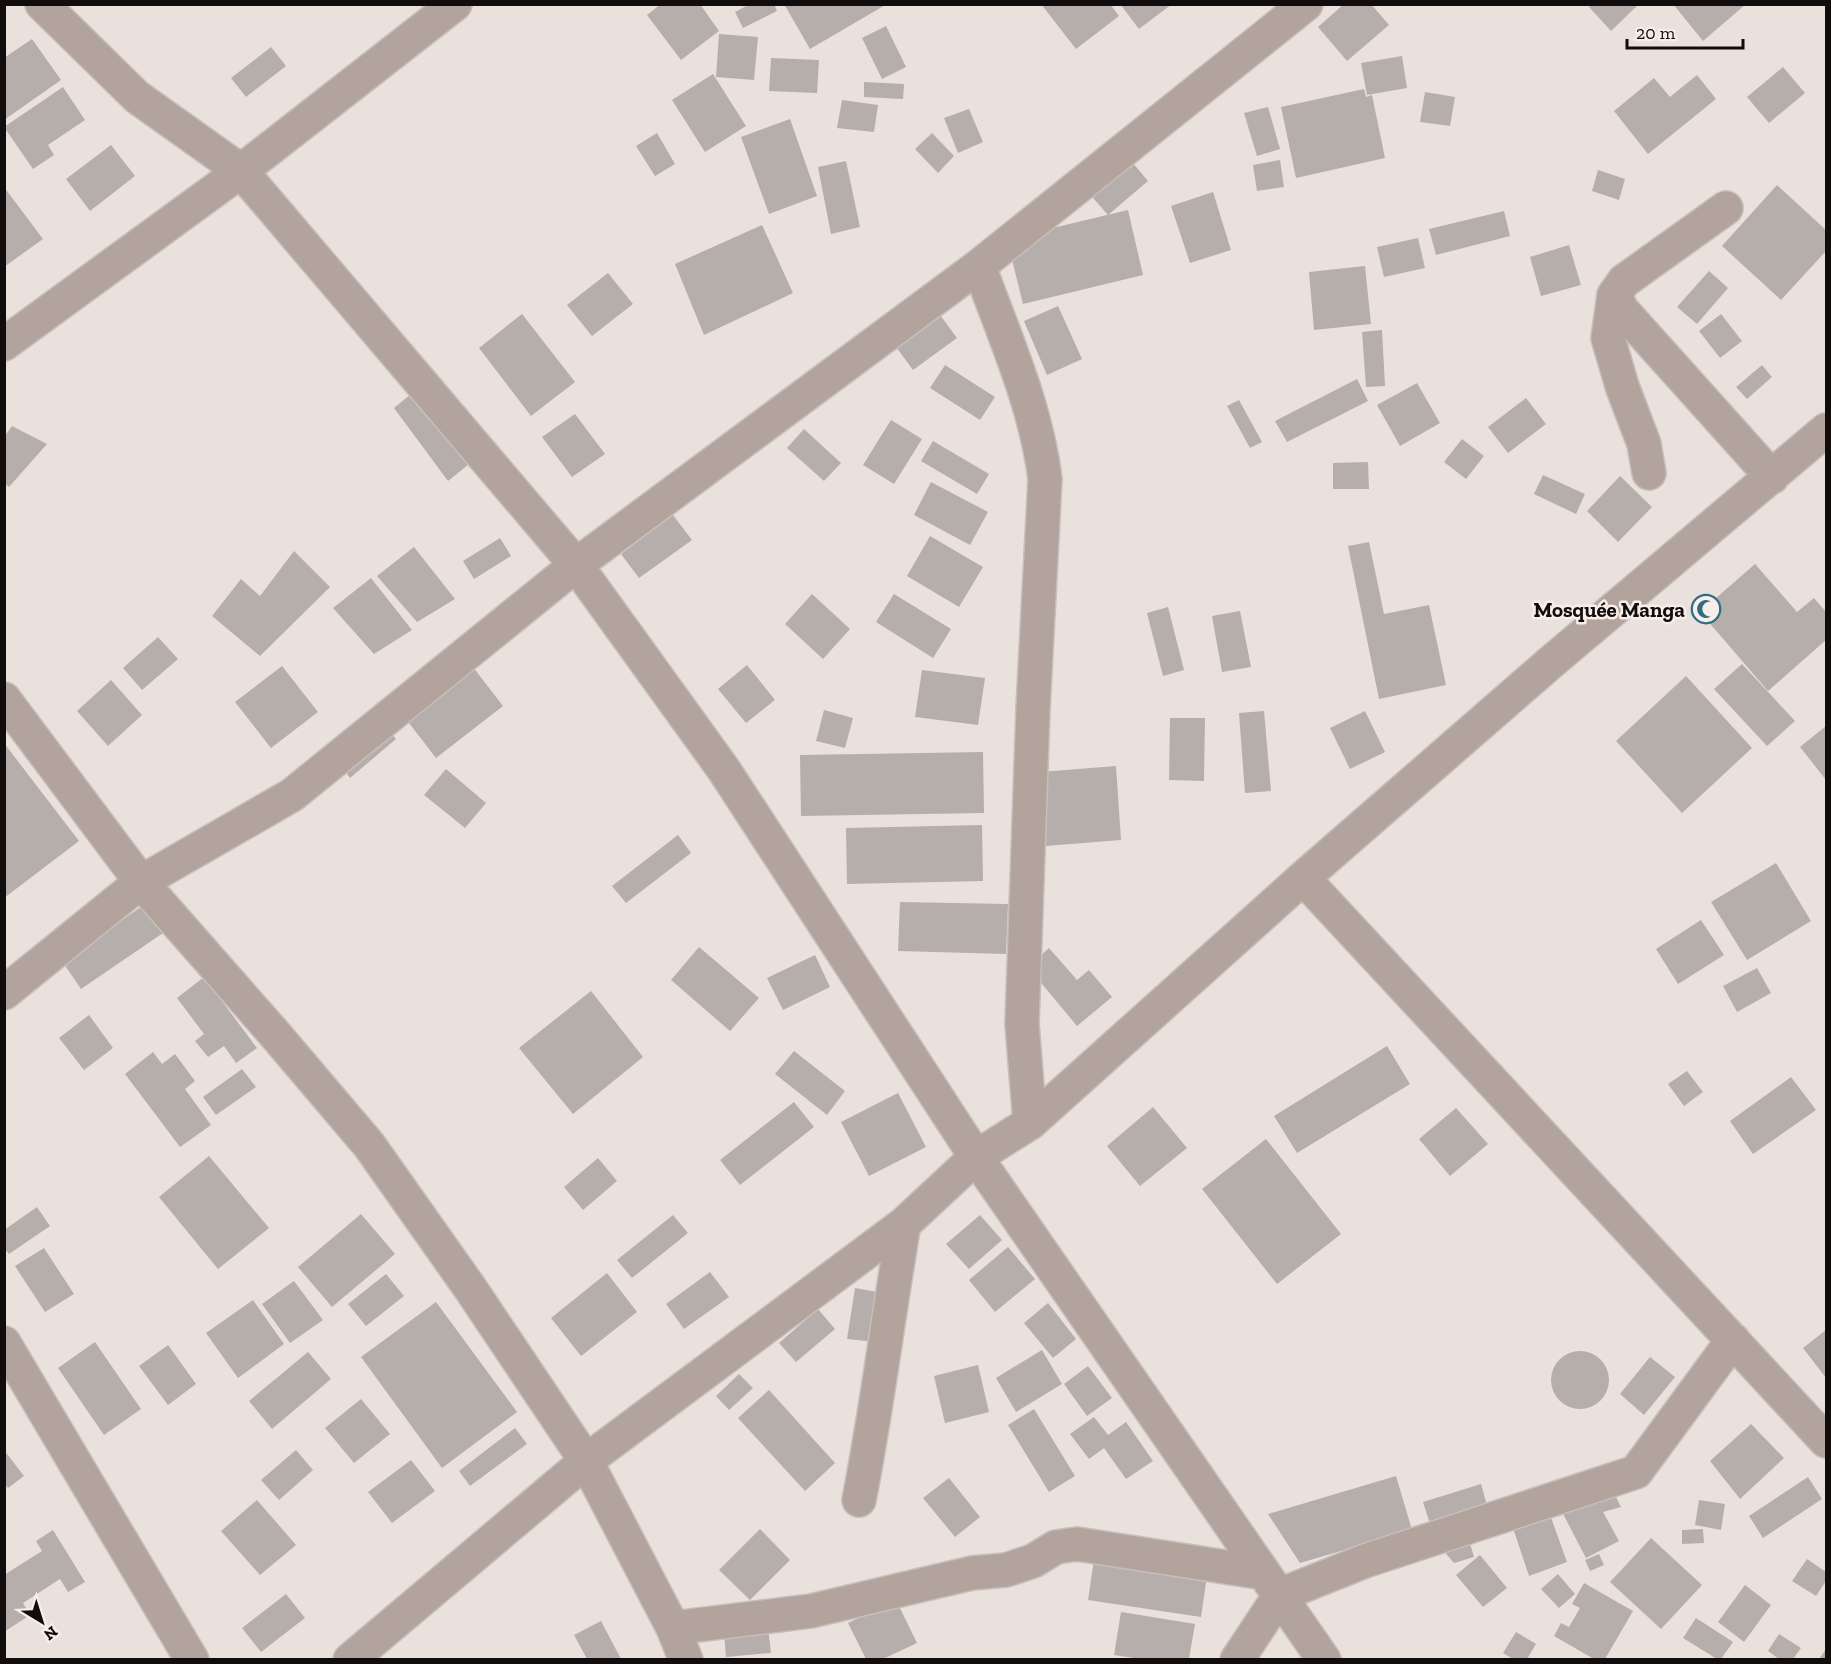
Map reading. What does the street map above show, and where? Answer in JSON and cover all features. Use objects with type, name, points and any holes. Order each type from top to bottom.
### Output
[{"type":"street","points":[[42,4],[137,97],[242,171],[576,565],[724,770],[976,1157],[1324,1659]]},
{"type":"street","points":[[4,344],[242,171],[455,4]]},
{"type":"street","points":[[4,993],[141,882],[292,795],[576,565],[979,266],[1306,4]]},
{"type":"street","points":[[1649,473],[1644,444],[1622,386],[1608,338],[1614,295],[1624,281],[1726,208]]},
{"type":"street","points":[[979,266],[1027,398],[1041,446],[1045,479],[1033,709],[1022,1024],[1030,1123]]},
{"type":"street","points":[[1614,295],[1622,310],[1772,477]]},
{"type":"street","points":[[350,1659],[586,1461],[904,1224],[976,1157],[1030,1123],[1303,878],[1550,663],[1772,477],[1824,438]]},
{"type":"street","points":[[4,699],[141,882],[369,1145],[470,1288],[586,1461],[673,1628],[686,1659]]},
{"type":"street","points":[[1303,878],[1827,1442]]},
{"type":"street","points":[[859,1500],[873,1432],[889,1308],[904,1224]]},
{"type":"street","points":[[673,1628],[812,1611],[972,1573],[1006,1570],[1033,1561],[1056,1547],[1077,1544],[1272,1584],[1365,1561],[1636,1472],[1733,1340]]},
{"type":"street","points":[[4,1343],[192,1659]]},
{"type":"street","points":[[1237,1659],[1272,1584]]},
{"type":"building","points":[[661,4],[700,4],[719,31],[681,60],[647,15]]},
{"type":"building","points":[[750,4],[774,4],[777,11],[743,28],[735,12]]},
{"type":"building","points":[[784,4],[887,4],[810,49]]},
{"type":"building","points":[[1041,4],[1110,4],[1119,16],[1076,49]]},
{"type":"building","points":[[1120,4],[1172,4],[1139,29]]},
{"type":"building","points":[[1344,4],[1371,4],[1389,25],[1347,61],[1318,27]]},
{"type":"building","points":[[1592,4],[1639,4],[1611,31],[1589,7]]},
{"type":"building","points":[[1673,4],[1746,4],[1703,41]]},
{"type":"building","points":[[886,26],[906,67],[882,79],[862,38]]},
{"type":"building","points":[[719,34],[758,37],[754,80],[716,77]]},
{"type":"building","points":[[32,39],[61,80],[4,120],[4,58]]},
{"type":"building","points":[[271,47],[286,66],[246,97],[231,78]]},
{"type":"building","points":[[1402,56],[1407,88],[1367,95],[1361,63]]},
{"type":"building","points":[[771,58],[819,60],[817,93],[769,91]]},
{"type":"building","points":[[1783,67],[1805,93],[1769,123],[1747,97]]},
{"type":"building","points":[[713,74],[746,126],[705,152],[672,100]]},
{"type":"building","points":[[1697,75],[1716,99],[1648,154],[1614,111],[1654,78],[1670,97]]},
{"type":"building","points":[[864,82],[904,84],[903,99],[864,97]]},
{"type":"building","points":[[63,87],[85,120],[48,145],[54,155],[33,169],[4,127]]},
{"type":"building","points":[[1364,89],[1366,97],[1372,95],[1385,158],[1296,178],[1281,107]]},
{"type":"building","points":[[1425,92],[1455,97],[1450,126],[1420,122]]},
{"type":"building","points":[[842,100],[878,105],[874,132],[837,128]]},
{"type":"building","points":[[1268,107],[1280,149],[1257,156],[1244,113]]},
{"type":"building","points":[[969,109],[983,142],[958,153],[944,118]]},
{"type":"building","points":[[790,119],[817,196],[769,214],[741,137]]},
{"type":"building","points":[[657,133],[675,164],[655,176],[636,146]]},
{"type":"building","points":[[932,133],[954,156],[938,173],[915,149]]},
{"type":"building","points":[[111,145],[135,176],[90,211],[66,179]]},
{"type":"building","points":[[1127,156],[1148,181],[1108,215],[1087,191]]},
{"type":"building","points":[[1280,160],[1284,187],[1257,191],[1253,165]]},
{"type":"building","points":[[846,161],[860,227],[831,234],[818,167]]},
{"type":"building","points":[[1598,170],[1625,179],[1619,200],[1592,191]]},
{"type":"building","points":[[1777,185],[1826,230],[1826,251],[1781,300],[1722,246]]},
{"type":"building","points":[[4,187],[43,239],[4,267]]},
{"type":"building","points":[[1213,192],[1231,250],[1190,263],[1171,206]]},
{"type":"building","points":[[1128,210],[1143,275],[1023,304],[1007,239]]},
{"type":"building","points":[[1504,211],[1510,236],[1436,255],[1429,229]]},
{"type":"building","points":[[762,225],[793,293],[704,335],[675,264]]},
{"type":"building","points":[[1418,238],[1425,268],[1384,277],[1377,247]]},
{"type":"building","points":[[1569,245],[1581,285],[1541,296],[1530,257]]},
{"type":"building","points":[[1365,266],[1371,324],[1314,330],[1309,272]]},
{"type":"building","points":[[1709,271],[1728,288],[1697,324],[1677,307]]},
{"type":"building","points":[[608,273],[633,304],[592,336],[567,305]]},
{"type":"building","points":[[1058,306],[1082,359],[1047,375],[1024,321]]},
{"type":"building","points":[[935,308],[957,338],[913,370],[891,340]]},
{"type":"building","points":[[522,314],[575,382],[531,416],[479,348]]},
{"type":"building","points":[[1721,314],[1742,341],[1720,358],[1699,331]]},
{"type":"building","points":[[1382,330],[1385,386],[1366,387],[1362,332]]},
{"type":"building","points":[[945,365],[995,397],[980,420],[930,388]]},
{"type":"building","points":[[1762,365],[1772,377],[1747,399],[1736,387]]},
{"type":"building","points":[[1357,379],[1368,401],[1287,442],[1275,421]]},
{"type":"building","points":[[1417,383],[1440,423],[1400,446],[1377,405]]},
{"type":"building","points":[[422,385],[478,457],[448,481],[394,408]]},
{"type":"building","points":[[1526,398],[1546,424],[1508,453],[1488,427]]},
{"type":"building","points":[[1239,400],[1262,442],[1250,448],[1227,406]]},
{"type":"building","points":[[575,414],[605,454],[572,477],[542,437]]},
{"type":"building","points":[[891,420],[922,439],[894,484],[863,465]]},
{"type":"building","points":[[12,426],[47,444],[9,487],[4,483],[4,437]]},
{"type":"building","points":[[804,429],[841,463],[824,481],[787,448]]},
{"type":"building","points":[[1462,439],[1484,456],[1466,479],[1444,462]]},
{"type":"building","points":[[933,441],[989,474],[977,494],[921,461]]},
{"type":"building","points":[[1368,462],[1369,489],[1333,489],[1333,463]]},
{"type":"building","points":[[1543,475],[1585,494],[1576,514],[1534,494]]},
{"type":"building","points":[[1620,476],[1652,507],[1618,542],[1587,511]]},
{"type":"building","points":[[931,482],[988,512],[970,545],[914,515]]},
{"type":"building","points":[[673,515],[692,540],[639,578],[621,554]]},
{"type":"building","points":[[930,536],[983,567],[959,607],[907,576]]},
{"type":"building","points":[[500,538],[511,556],[474,579],[463,561]]},
{"type":"building","points":[[1369,542],[1384,614],[1429,605],[1446,685],[1379,699],[1348,546]]},
{"type":"building","points":[[414,547],[455,599],[417,622],[377,576]]},
{"type":"building","points":[[294,551],[330,587],[260,656],[212,616],[241,579],[260,596]]},
{"type":"building","points":[[1755,564],[1797,612],[1814,598],[1826,612],[1826,640],[1768,691],[1700,612]]},
{"type":"building","points":[[371,578],[412,630],[374,654],[333,608]]},
{"type":"building","points":[[812,594],[850,629],[823,659],[785,624]]},
{"type":"building","points":[[894,594],[951,629],[933,658],[876,622]]},
{"type":"building","points":[[1168,607],[1184,670],[1163,676],[1147,613]]},
{"type":"building","points":[[1240,611],[1251,667],[1222,672],[1212,616]]},
{"type":"building","points":[[158,637],[178,659],[142,690],[123,668]]},
{"type":"building","points":[[466,658],[503,706],[436,758],[399,710]]},
{"type":"building","points":[[1742,664],[1795,721],[1767,746],[1714,689]]},
{"type":"building","points":[[747,665],[775,700],[746,723],[718,689]]},
{"type":"building","points":[[282,666],[318,712],[271,748],[235,702]]},
{"type":"building","points":[[922,670],[985,678],[978,725],[915,717]]},
{"type":"building","points":[[1686,676],[1752,748],[1682,813],[1616,741]]},
{"type":"building","points":[[111,680],[142,715],[108,746],[77,711]]},
{"type":"building","points":[[824,710],[853,718],[845,748],[816,741]]},
{"type":"building","points":[[1264,711],[1271,791],[1245,793],[1239,713]]},
{"type":"building","points":[[1365,711],[1385,752],[1350,769],[1330,728]]},
{"type":"building","points":[[1170,718],[1205,718],[1204,781],[1169,780]]},
{"type":"building","points":[[381,721],[396,739],[350,778],[336,759]]},
{"type":"building","points":[[1826,726],[1826,780],[1800,747]]},
{"type":"building","points":[[4,743],[79,841],[4,898]]},
{"type":"building","points":[[983,752],[984,813],[801,816],[800,755]]},
{"type":"building","points":[[1116,766],[1121,840],[1046,846],[1040,772]]},
{"type":"building","points":[[446,769],[486,803],[465,828],[424,795]]},
{"type":"building","points":[[982,825],[983,881],[847,884],[846,828]]},
{"type":"building","points":[[678,835],[691,853],[626,903],[612,886]]},
{"type":"building","points":[[1776,863],[1811,921],[1747,960],[1711,902]]},
{"type":"building","points":[[900,902],[1008,904],[1006,954],[898,951]]},
{"type":"building","points":[[144,905],[163,933],[81,989],[62,961]]},
{"type":"building","points":[[1701,920],[1724,955],[1678,984],[1656,949]]},
{"type":"building","points":[[699,947],[759,998],[730,1031],[671,980]]},
{"type":"building","points":[[1049,948],[1077,980],[1089,970],[1112,997],[1077,1026],[1028,967]]},
{"type":"building","points":[[815,955],[830,987],[783,1010],[767,978]]},
{"type":"building","points":[[1757,968],[1771,993],[1737,1012],[1723,986]]},
{"type":"building","points":[[204,977],[257,1048],[236,1063],[224,1046],[208,1057],[195,1041],[204,1034],[177,998]]},
{"type":"building","points":[[591,991],[643,1057],[573,1114],[519,1048]]},
{"type":"building","points":[[89,1015],[113,1048],[84,1070],[59,1038]]},
{"type":"building","points":[[1387,1046],[1410,1084],[1297,1153],[1274,1116]]},
{"type":"building","points":[[794,1051],[845,1091],[827,1115],[775,1074]]},
{"type":"building","points":[[153,1052],[162,1064],[175,1054],[195,1081],[185,1089],[211,1125],[180,1147],[125,1074]]},
{"type":"building","points":[[242,1069],[256,1087],[216,1115],[203,1097]]},
{"type":"building","points":[[1687,1071],[1703,1092],[1684,1106],[1668,1084]]},
{"type":"building","points":[[1791,1077],[1816,1110],[1753,1154],[1730,1121]]},
{"type":"building","points":[[898,1093],[926,1147],[869,1176],[841,1122]]},
{"type":"building","points":[[794,1102],[814,1127],[740,1185],[720,1160]]},
{"type":"building","points":[[1153,1107],[1187,1148],[1140,1186],[1107,1146]]},
{"type":"building","points":[[1456,1108],[1488,1144],[1450,1176],[1419,1139]]},
{"type":"building","points":[[1266,1139],[1341,1234],[1277,1284],[1202,1189]]},
{"type":"building","points":[[209,1156],[269,1228],[218,1269],[159,1197]]},
{"type":"building","points":[[598,1158],[617,1181],[583,1210],[564,1187]]},
{"type":"building","points":[[37,1207],[50,1226],[9,1254],[4,1248],[4,1230]]},
{"type":"building","points":[[361,1214],[395,1254],[332,1307],[298,1267]]},
{"type":"building","points":[[673,1215],[688,1233],[632,1278],[617,1260]]},
{"type":"building","points":[[980,1215],[1002,1240],[969,1269],[946,1244]]},
{"type":"building","points":[[1008,1247],[1035,1279],[995,1312],[969,1280]]},
{"type":"building","points":[[44,1248],[74,1294],[45,1312],[15,1266]]},
{"type":"building","points":[[710,1272],[729,1297],[684,1329],[666,1304]]},
{"type":"building","points":[[607,1273],[637,1312],[581,1356],[551,1318]]},
{"type":"building","points":[[386,1274],[404,1296],[366,1326],[348,1304]]},
{"type":"building","points":[[294,1281],[323,1320],[290,1343],[262,1304]]},
{"type":"building","points":[[855,1288],[883,1293],[875,1342],[847,1339]]},
{"type":"building","points":[[253,1300],[284,1344],[238,1378],[206,1333]]},
{"type":"building","points":[[436,1302],[517,1412],[442,1468],[361,1357]]},
{"type":"building","points":[[1048,1303],[1076,1339],[1053,1358],[1024,1323]]},
{"type":"building","points":[[818,1309],[835,1329],[796,1362],[779,1343]]},
{"type":"building","points":[[1826,1330],[1826,1378],[1803,1348]]},
{"type":"building","points":[[95,1342],[141,1409],[104,1435],[58,1368]]},
{"type":"building","points":[[168,1345],[196,1384],[168,1405],[139,1366]]},
{"type":"building","points":[[1042,1350],[1062,1384],[1016,1412],[996,1378]]},
{"type":"building","points":[[1574,1351],[1586,1351],[1601,1359],[1609,1374],[1609,1386],[1601,1401],[1586,1409],[1574,1409],[1559,1401],[1551,1386],[1551,1374],[1559,1359]]},
{"type":"building","points":[[308,1352],[331,1379],[272,1429],[249,1401]]},
{"type":"building","points":[[1650,1357],[1675,1377],[1644,1415],[1620,1394]]},
{"type":"building","points":[[978,1365],[989,1412],[945,1423],[934,1376]]},
{"type":"building","points":[[1088,1366],[1112,1398],[1087,1416],[1064,1384]]},
{"type":"building","points":[[739,1374],[753,1388],[729,1410],[716,1396]]},
{"type":"building","points":[[769,1390],[835,1463],[805,1491],[738,1418]]},
{"type":"building","points":[[361,1399],[390,1434],[354,1463],[325,1428]]},
{"type":"building","points":[[1034,1409],[1075,1476],[1049,1492],[1008,1425]]},
{"type":"building","points":[[1094,1417],[1108,1435],[1126,1422],[1153,1461],[1126,1479],[1104,1448],[1089,1459],[1070,1434]]},
{"type":"building","points":[[1751,1424],[1784,1458],[1740,1499],[1710,1461]]},
{"type":"building","points":[[515,1428],[527,1444],[470,1486],[459,1471]]},
{"type":"building","points":[[4,1450],[24,1476],[8,1488],[4,1483]]},
{"type":"building","points":[[296,1450],[313,1470],[279,1500],[261,1480]]},
{"type":"building","points":[[411,1460],[435,1491],[392,1523],[368,1492]]},
{"type":"building","points":[[1396,1476],[1412,1530],[1300,1563],[1268,1514]]},
{"type":"building","points":[[1808,1477],[1822,1499],[1763,1538],[1749,1516]]},
{"type":"building","points":[[949,1478],[980,1517],[955,1537],[923,1498]]},
{"type":"building","points":[[1481,1484],[1488,1509],[1431,1527],[1423,1502]]},
{"type":"building","points":[[1615,1495],[1621,1507],[1603,1512],[1619,1541],[1586,1558],[1561,1510]]},
{"type":"building","points":[[257,1500],[296,1545],[260,1575],[221,1531]]},
{"type":"building","points":[[1699,1500],[1725,1504],[1721,1530],[1695,1525]]},
{"type":"building","points":[[1549,1512],[1567,1562],[1529,1576],[1512,1525]]},
{"type":"building","points":[[760,1529],[790,1560],[750,1600],[719,1570]]},
{"type":"building","points":[[1703,1529],[1704,1543],[1682,1544],[1682,1530]]},
{"type":"building","points":[[53,1530],[85,1582],[68,1592],[60,1579],[23,1603],[30,1615],[4,1632],[4,1575],[42,1551],[36,1541]]},
{"type":"building","points":[[1651,1538],[1702,1585],[1661,1629],[1610,1582]]},
{"type":"building","points":[[1469,1540],[1474,1557],[1454,1563],[1442,1549]]},
{"type":"building","points":[[1095,1553],[1208,1569],[1201,1617],[1088,1600]]},
{"type":"building","points":[[1599,1554],[1604,1565],[1590,1571],[1585,1560]]},
{"type":"building","points":[[1480,1555],[1507,1588],[1483,1607],[1456,1575]]},
{"type":"building","points":[[1807,1559],[1826,1572],[1826,1581],[1816,1596],[1792,1581]]},
{"type":"building","points":[[1558,1574],[1575,1594],[1559,1608],[1541,1589]]},
{"type":"building","points":[[1584,1583],[1633,1611],[1605,1659],[1594,1659],[1554,1636],[1561,1623],[1569,1627],[1580,1608],[1572,1604]]},
{"type":"building","points":[[1745,1585],[1771,1605],[1744,1642],[1718,1622]]},
{"type":"building","points":[[286,1594],[305,1618],[261,1652],[242,1628]]},
{"type":"building","points":[[896,1600],[917,1643],[883,1659],[866,1659],[848,1623]]},
{"type":"building","points":[[1121,1612],[1195,1624],[1189,1659],[1140,1659],[1114,1655]]},
{"type":"building","points":[[1696,1618],[1733,1642],[1721,1659],[1717,1659],[1683,1638]]},
{"type":"building","points":[[601,1621],[621,1659],[587,1659],[574,1635]]},
{"type":"building","points":[[768,1628],[771,1653],[726,1657],[724,1633]]},
{"type":"building","points":[[1516,1632],[1536,1644],[1527,1659],[1513,1659],[1503,1653]]},
{"type":"building","points":[[1779,1634],[1801,1648],[1793,1659],[1779,1659],[1768,1651]]},
{"type":"building","points":[[1826,1649],[1826,1659],[1819,1659]]},
{"type":"place","name":"Mosquée Manga","points":[[1706,609]]}]
